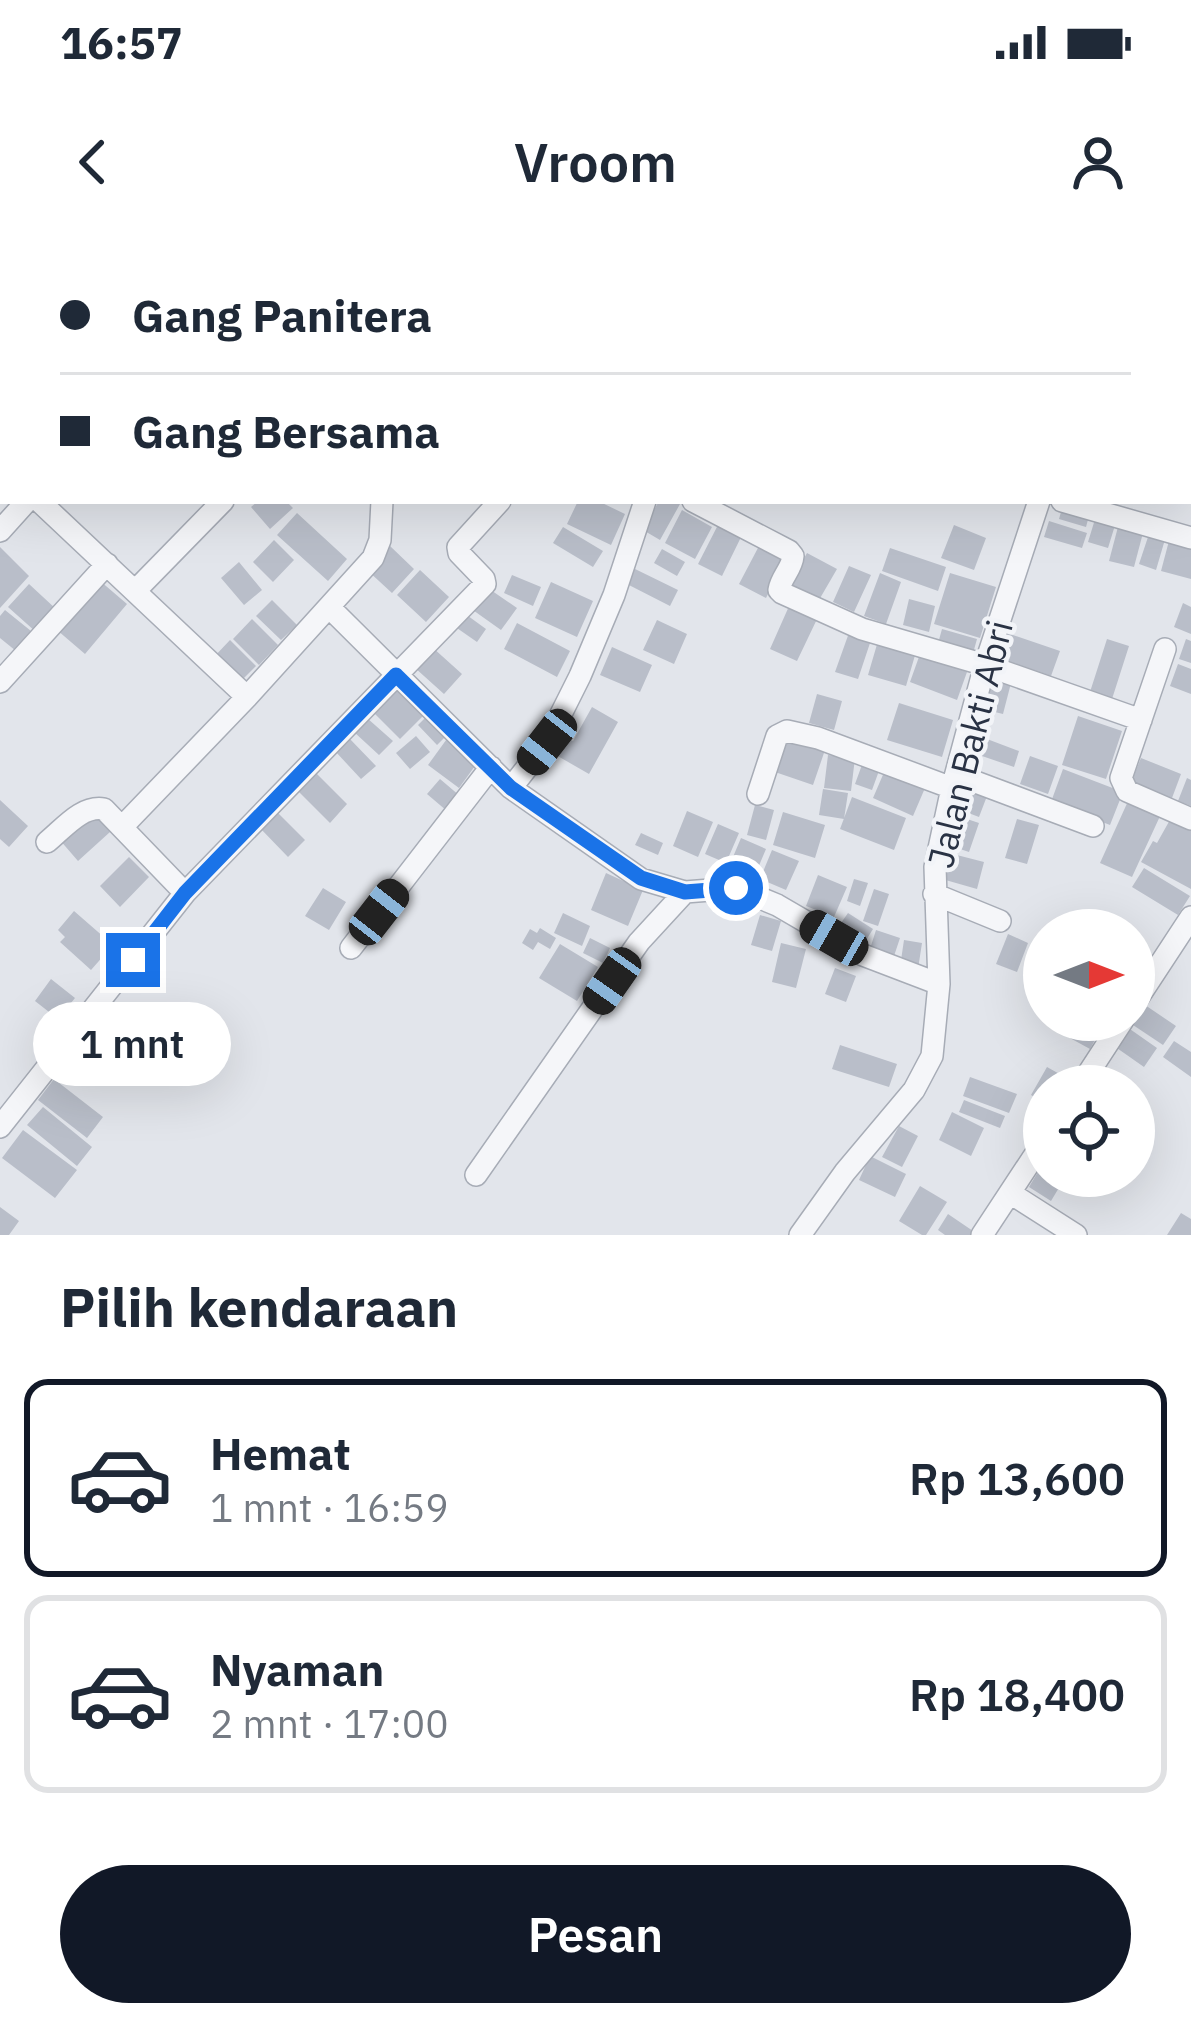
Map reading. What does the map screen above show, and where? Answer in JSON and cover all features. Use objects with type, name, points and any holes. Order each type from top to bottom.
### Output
[{"type":"street","points":[[0,531],[24,504]]},
{"type":"street","points":[[42,504],[247,697]]},
{"type":"street","points":[[136,590],[220,504]]},
{"type":"street","points":[[122,827],[378,551],[382,504]]},
{"type":"street","points":[[0,1127],[185,893],[485,584],[458,547],[497,504]]},
{"type":"street","points":[[511,788],[547,742],[580,676],[614,595],[644,504]]},
{"type":"street","points":[[699,504],[789,551],[793,563],[779,585],[782,592],[862,628],[1141,720]]},
{"type":"street","name":"Jalan Bakti Abri","points":[[800,1235],[914,1090],[932,1056],[939,984],[935,867],[985,665],[1038,504]]},
{"type":"street","points":[[1072,504],[1191,538]]},
{"type":"street","points":[[0,682],[107,564]]},
{"type":"street","points":[[328,607],[511,788],[641,878],[685,892],[736,888],[777,905],[863,955],[939,984]]},
{"type":"street","points":[[1165,649],[1121,778],[1127,790],[1191,819]]},
{"type":"street","points":[[758,794],[777,736],[787,731],[1093,826]]},
{"type":"street","points":[[351,948],[491,767]]},
{"type":"street","points":[[47,842],[86,809],[104,809],[185,893]]},
{"type":"street","points":[[476,1175],[639,942],[685,892]]},
{"type":"street","points":[[934,894],[1000,921]]},
{"type":"street","points":[[1155,972],[1191,916]]},
{"type":"street","points":[[982,1235],[1023,1174]]},
{"type":"street","points":[[1010,1193],[1076,1235]]},
{"type":"building","points":[[289,504],[293,508],[270,529],[251,507]]},
{"type":"building","points":[[577,504],[604,504],[625,514],[611,545],[567,524]]},
{"type":"building","points":[[657,504],[680,504],[660,540],[643,530]]},
{"type":"building","points":[[1063,505],[1090,512],[1086,527],[1059,519]]},
{"type":"building","points":[[682,510],[712,527],[695,559],[665,543]]},
{"type":"building","points":[[297,513],[347,559],[328,581],[277,535]]},
{"type":"building","points":[[1096,516],[1116,522],[1108,548],[1088,542]]},
{"type":"building","points":[[720,521],[743,533],[722,576],[698,564]]},
{"type":"building","points":[[1049,521],[1087,533],[1082,548],[1044,537]]},
{"type":"building","points":[[1119,523],[1144,529],[1134,567],[1109,561]]},
{"type":"building","points":[[954,525],[986,538],[974,570],[941,558]]},
{"type":"building","points":[[563,527],[603,551],[593,567],[553,543]]},
{"type":"building","points":[[1150,531],[1166,536],[1156,570],[1139,564]]},
{"type":"building","points":[[1170,537],[1191,543],[1191,579],[1161,571]]},
{"type":"building","points":[[274,540],[294,560],[273,582],[253,562]]},
{"type":"building","points":[[390,546],[414,569],[392,593],[367,570]]},
{"type":"building","points":[[759,546],[785,560],[766,598],[739,584]]},
{"type":"building","points":[[0,547],[29,576],[0,608]]},
{"type":"building","points":[[890,548],[946,567],[938,591],[882,571]]},
{"type":"building","points":[[662,549],[685,562],[677,576],[654,563]]},
{"type":"building","points":[[807,553],[837,569],[819,600],[790,584]]},
{"type":"building","points":[[239,562],[262,590],[244,605],[221,578]]},
{"type":"building","points":[[849,566],[871,575],[854,612],[833,602]]},
{"type":"building","points":[[633,568],[678,590],[670,606],[625,583]]},
{"type":"building","points":[[420,570],[449,597],[426,622],[397,595]]},
{"type":"building","points":[[880,573],[901,582],[886,624],[864,616]]},
{"type":"building","points":[[950,573],[996,587],[980,638],[934,624]]},
{"type":"building","points":[[512,575],[541,587],[533,606],[504,593]]},
{"type":"building","points":[[99,580],[127,604],[85,654],[57,630]]},
{"type":"building","points":[[551,582],[593,601],[577,637],[535,618]]},
{"type":"building","points":[[29,584],[56,609],[36,632],[8,607]]},
{"type":"building","points":[[485,586],[517,608],[501,630],[470,608]]},
{"type":"building","points":[[909,599],[935,606],[929,632],[903,625]]},
{"type":"building","points":[[272,600],[297,625],[281,640],[256,616]]},
{"type":"building","points":[[1183,603],[1191,607],[1191,634],[1174,627]]},
{"type":"building","points":[[790,604],[818,617],[797,661],[770,649]]},
{"type":"building","points":[[5,610],[31,631],[16,651],[0,638],[0,616]]},
{"type":"building","points":[[464,613],[486,629],[477,642],[454,626]]},
{"type":"building","points":[[252,619],[278,645],[259,665],[233,639]]},
{"type":"building","points":[[657,620],[687,634],[674,664],[643,650]]},
{"type":"building","points":[[517,623],[570,651],[557,677],[504,649]]},
{"type":"building","points":[[942,629],[977,639],[972,657],[937,647]]},
{"type":"building","points":[[850,630],[872,637],[858,679],[835,672]]},
{"type":"building","points":[[1007,633],[1060,651],[1051,676],[999,658]]},
{"type":"building","points":[[1107,639],[1129,646],[1112,699],[1090,692]]},
{"type":"building","points":[[1186,639],[1191,641],[1191,663],[1179,659]]},
{"type":"building","points":[[230,640],[256,666],[239,683],[213,658]]},
{"type":"building","points":[[878,641],[916,652],[906,686],[868,675]]},
{"type":"building","points":[[432,647],[462,674],[444,694],[414,667]]},
{"type":"building","points":[[612,647],[652,665],[640,692],[600,675]]},
{"type":"building","points":[[920,654],[967,672],[957,700],[910,682]]},
{"type":"building","points":[[1178,664],[1191,669],[1191,694],[1170,686]]},
{"type":"building","points":[[991,678],[1011,683],[1003,714],[983,709]]},
{"type":"building","points":[[399,682],[428,711],[400,739],[371,710]]},
{"type":"building","points":[[817,694],[842,701],[834,730],[809,723]]},
{"type":"building","points":[[899,703],[953,720],[942,757],[887,740]]},
{"type":"building","points":[[592,707],[618,722],[589,774],[549,751],[559,734],[573,741]]},
{"type":"building","points":[[428,715],[447,735],[437,745],[418,725]]},
{"type":"building","points":[[1078,716],[1122,731],[1106,779],[1062,765]]},
{"type":"building","points":[[367,718],[393,741],[379,755],[354,732]]},
{"type":"building","points":[[416,736],[430,752],[410,769],[396,753]]},
{"type":"building","points":[[449,736],[480,759],[459,788],[428,765]]},
{"type":"building","points":[[786,737],[825,750],[813,785],[775,772]]},
{"type":"building","points":[[349,738],[376,766],[361,779],[335,751]]},
{"type":"building","points":[[987,739],[1019,751],[1014,767],[982,756]]},
{"type":"building","points":[[828,755],[855,758],[851,791],[824,788]]},
{"type":"building","points":[[1030,756],[1058,766],[1048,794],[1020,784]]},
{"type":"building","points":[[1141,758],[1181,774],[1172,798],[1131,782]]},
{"type":"building","points":[[863,762],[880,768],[872,790],[855,784]]},
{"type":"building","points":[[1063,769],[1123,792],[1110,825],[1051,802]]},
{"type":"building","points":[[885,770],[925,788],[913,816],[873,798]]},
{"type":"building","points":[[316,773],[347,804],[330,823],[298,791]]},
{"type":"building","points":[[1187,778],[1191,780],[1191,806],[1178,801]]},
{"type":"building","points":[[440,779],[460,796],[447,811],[427,794]]},
{"type":"building","points":[[966,788],[987,796],[979,817],[958,809]]},
{"type":"building","points":[[823,789],[848,793],[844,819],[819,815]]},
{"type":"building","points":[[852,797],[906,818],[894,850],[840,829]]},
{"type":"building","points":[[1129,799],[1161,814],[1132,877],[1100,863]]},
{"type":"building","points":[[0,800],[28,826],[9,847],[0,839]]},
{"type":"building","points":[[755,805],[774,810],[766,840],[747,835]]},
{"type":"building","points":[[91,810],[110,832],[78,861],[59,839]]},
{"type":"building","points":[[276,811],[305,840],[288,857],[259,827]]},
{"type":"building","points":[[687,811],[713,822],[698,857],[673,846]]},
{"type":"building","points":[[783,812],[825,825],[815,858],[773,845]]},
{"type":"building","points":[[952,814],[979,823],[969,852],[942,843]]},
{"type":"building","points":[[1171,818],[1191,829],[1191,889],[1141,862]]},
{"type":"building","points":[[1017,819],[1039,825],[1027,864],[1005,858]]},
{"type":"building","points":[[718,824],[739,833],[726,863],[705,854]]},
{"type":"building","points":[[641,833],[663,843],[658,855],[635,845]]},
{"type":"building","points":[[741,838],[766,849],[755,875],[730,864]]},
{"type":"building","points":[[772,850],[799,861],[786,890],[760,879]]},
{"type":"building","points":[[949,853],[984,862],[977,889],[942,879]]},
{"type":"building","points":[[129,857],[149,877],[120,907],[100,886]]},
{"type":"building","points":[[1144,868],[1190,896],[1178,915],[1132,887]]},
{"type":"building","points":[[606,873],[643,890],[628,926],[591,910]]},
{"type":"building","points":[[818,875],[847,887],[834,917],[806,906]]},
{"type":"building","points":[[854,879],[868,883],[860,906],[847,901]]},
{"type":"building","points":[[323,888],[346,902],[329,930],[305,916]]},
{"type":"building","points":[[874,889],[889,894],[878,926],[863,921]]},
{"type":"building","points":[[74,911],[113,945],[91,970],[60,942],[65,937],[58,930]]},
{"type":"building","points":[[563,913],[590,926],[582,946],[554,933]]},
{"type":"building","points":[[848,913],[873,929],[860,950],[834,933]]},
{"type":"building","points":[[760,915],[781,921],[772,951],[751,945]]},
{"type":"building","points":[[540,928],[556,938],[550,949],[538,942],[533,950],[522,943],[530,929],[537,933]]},
{"type":"building","points":[[876,930],[900,938],[893,959],[869,952]]},
{"type":"building","points":[[1008,934],[1023,941],[1017,972],[996,964]]},
{"type":"building","points":[[590,938],[610,948],[603,963],[583,953]]},
{"type":"building","points":[[904,940],[922,943],[918,969],[900,967]]},
{"type":"building","points":[[781,943],[806,949],[796,988],[772,982]]},
{"type":"building","points":[[560,944],[598,967],[577,1001],[539,978]]},
{"type":"building","points":[[835,968],[856,976],[846,1002],[825,994]]},
{"type":"building","points":[[51,979],[75,998],[58,1019],[35,1001]]},
{"type":"building","points":[[1155,1012],[1176,1026],[1163,1045],[1155,1040]]},
{"type":"building","points":[[1117,1041],[1147,1041],[1157,1048],[1141,1065],[1114,1046]]},
{"type":"building","points":[[1174,1041],[1191,1052],[1191,1077],[1163,1057]]},
{"type":"building","points":[[840,1045],[897,1064],[889,1087],[832,1069]]},
{"type":"building","points":[[970,1077],[1017,1094],[1009,1113],[963,1096]]},
{"type":"building","points":[[54,1079],[103,1117],[87,1138],[38,1100]]},
{"type":"building","points":[[964,1100],[1005,1116],[1000,1128],[959,1112]]},
{"type":"building","points":[[43,1107],[92,1147],[77,1166],[27,1125]]},
{"type":"building","points":[[952,1112],[984,1128],[971,1156],[939,1140]]},
{"type":"building","points":[[899,1126],[918,1136],[902,1167],[882,1157]]},
{"type":"building","points":[[23,1130],[77,1170],[55,1198],[2,1158]]},
{"type":"building","points":[[870,1156],[906,1174],[895,1197],[859,1180]]},
{"type":"building","points":[[920,1186],[947,1202],[926,1235],[899,1221]]},
{"type":"building","points":[[0,1207],[19,1221],[9,1235],[0,1235]]},
{"type":"building","points":[[1181,1213],[1191,1219],[1191,1235],[1167,1235]]},
{"type":"building","points":[[948,1214],[973,1231],[970,1235],[945,1235],[938,1230]]},
{"type":"route","points":[[133,960],[185,893],[396,675],[511,788],[641,878],[685,892],[736,888]]}]
